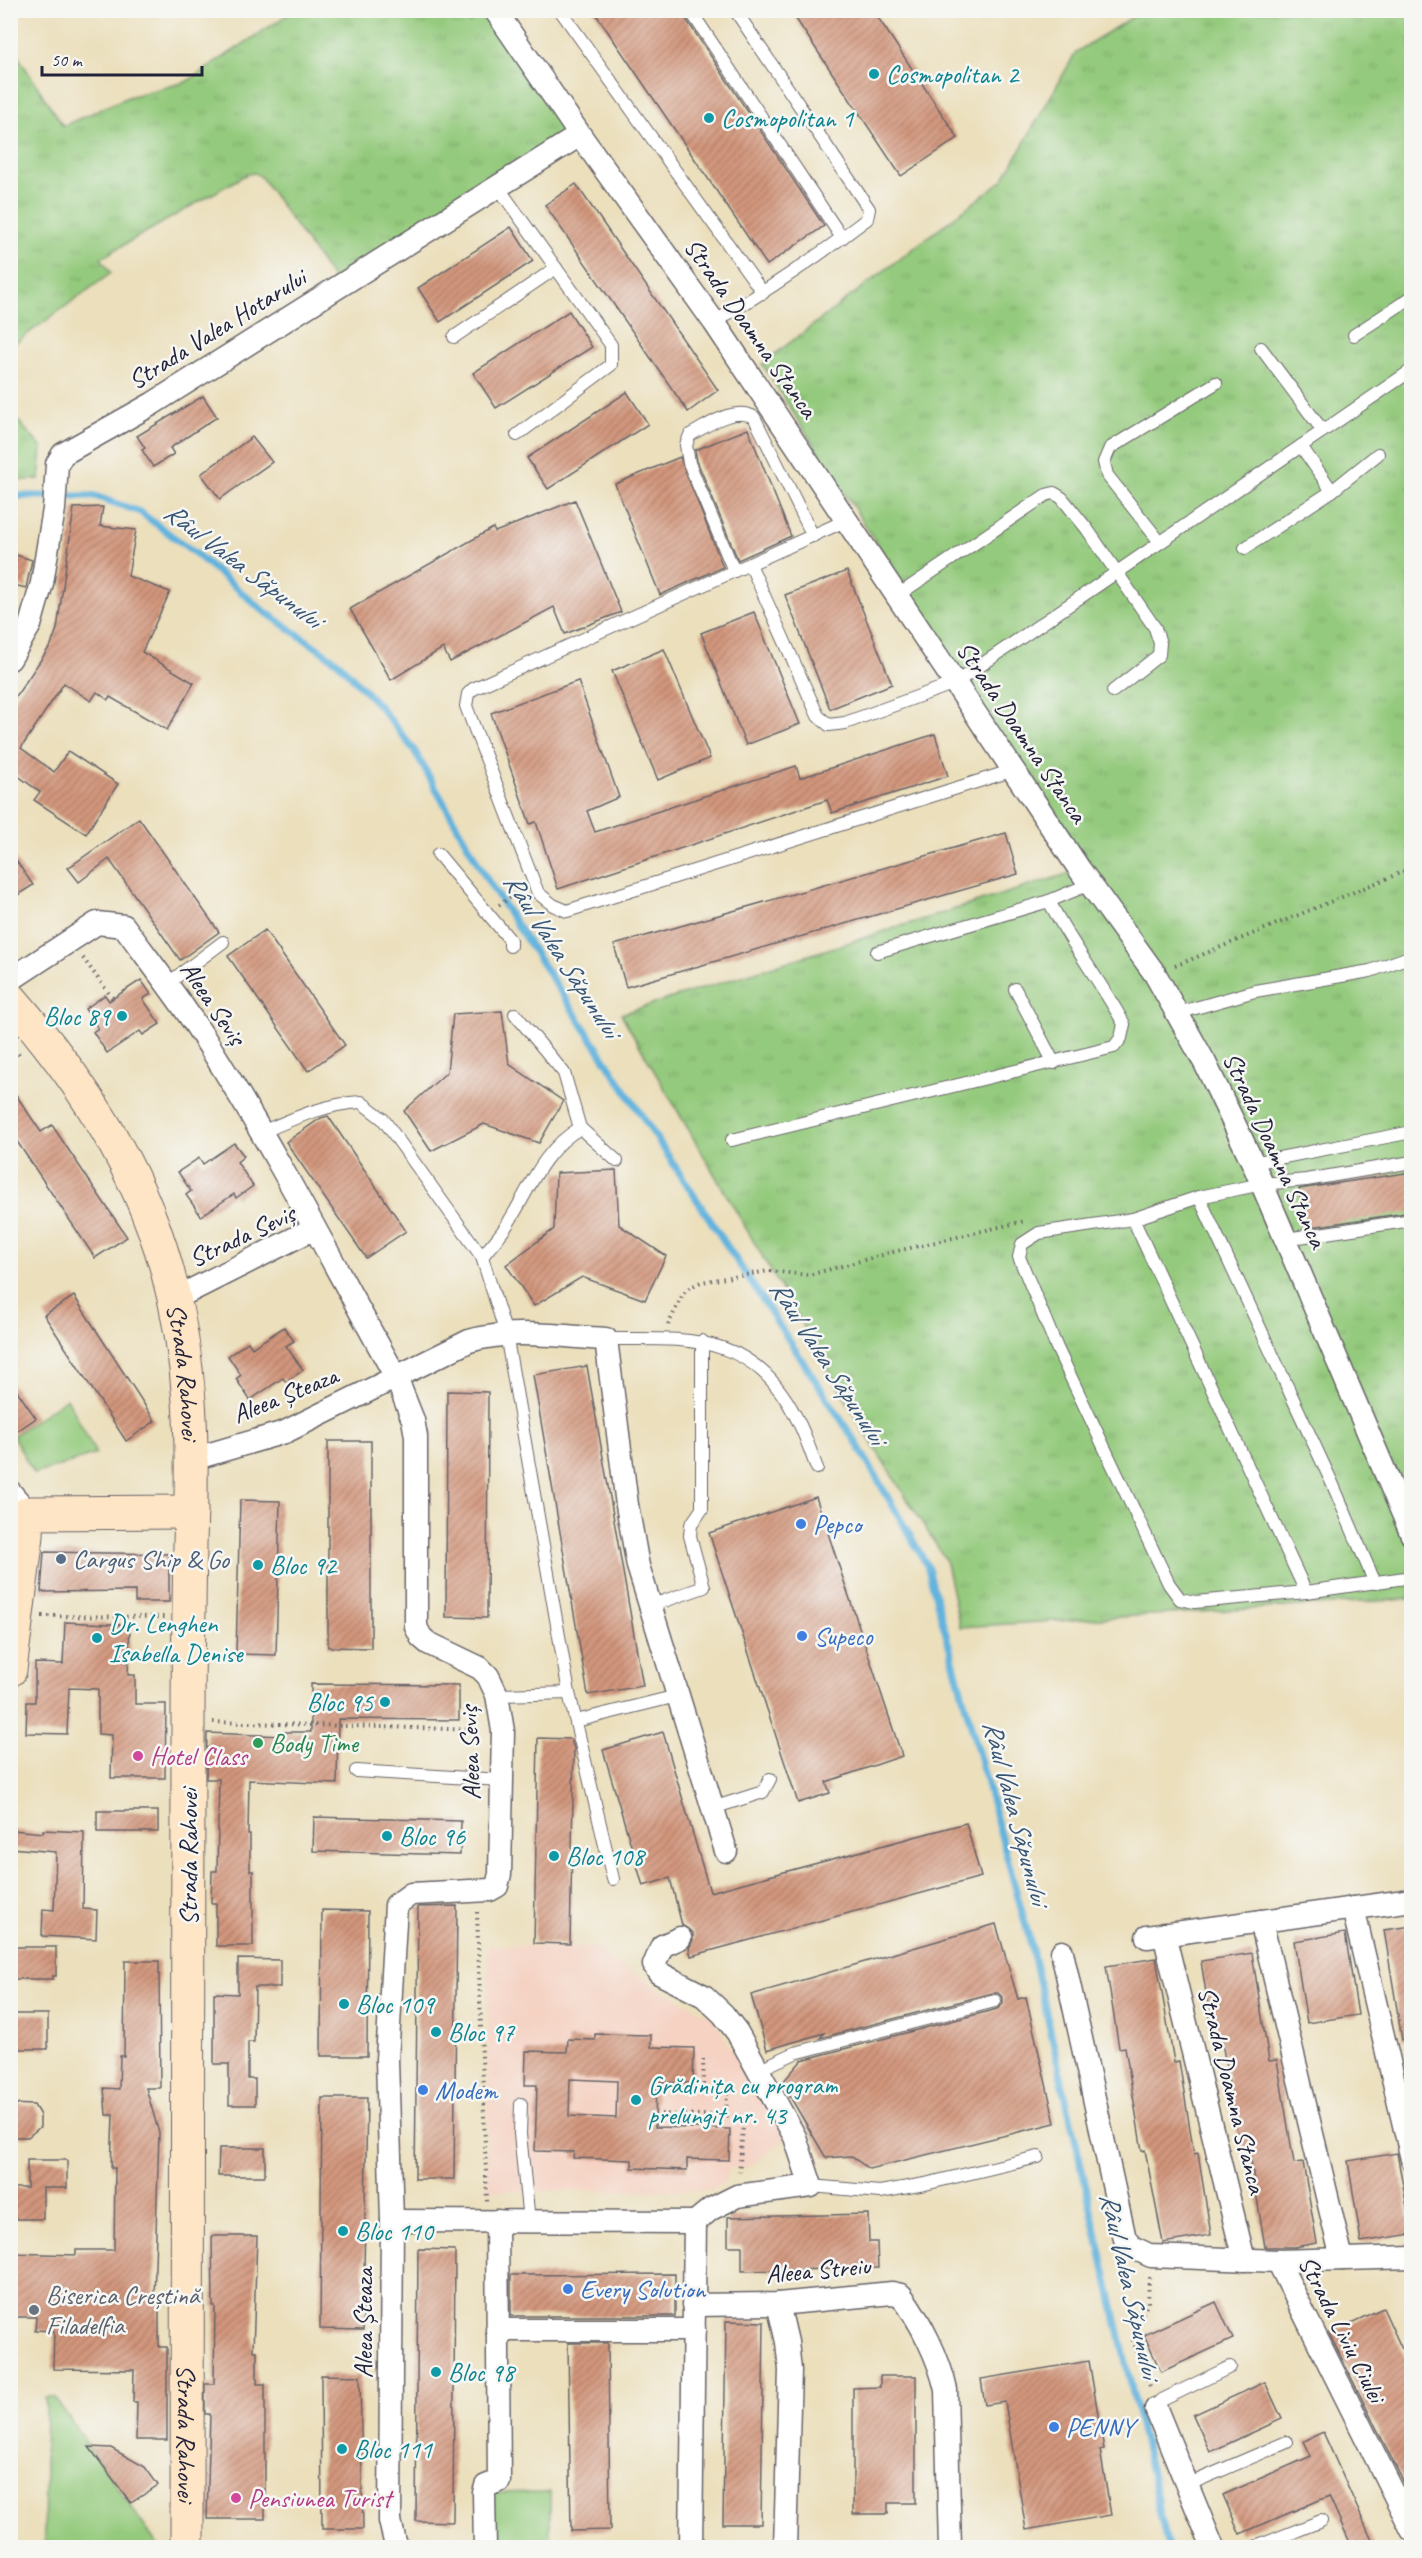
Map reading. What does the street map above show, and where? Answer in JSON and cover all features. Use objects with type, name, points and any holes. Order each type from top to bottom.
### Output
[{"type":"street","name":"Strada Doamna Stanca","points":[[495,10],[580,135],[714,322],[1089,884],[1155,974],[1178,1013],[1253,1163],[1412,1535]]},
{"type":"street","name":"Strada Valea Hotarului","points":[[10,659],[30,625],[42,583],[54,509],[57,464],[63,454],[152,404],[580,135]]},
{"type":"street","name":"Aleea Seviș","points":[[10,980],[97,923],[124,926],[217,1058],[262,1132],[313,1230]]},
{"type":"street","name":"Strada Rahovei","points":[[10,998],[45,1038],[109,1132],[132,1175],[152,1223],[174,1299],[188,1370],[193,1459],[188,1721],[187,2547]]},
{"type":"street","name":"Strada Seviș","points":[[174,1299],[313,1230],[396,1377]]},
{"type":"street","points":[[396,1377],[469,1341],[486,1336],[506,1334],[606,1339],[634,1548],[677,1696],[726,1851]]},
{"type":"street","name":"Aleea Seviș","points":[[392,2221],[387,2060],[396,1905],[411,1894],[490,1890],[496,1886],[500,1874],[503,1731],[502,1711],[488,1676],[480,1668],[428,1643],[416,1627],[416,1436],[413,1420],[396,1377]]},
{"type":"street","name":"Aleea Șteaza","points":[[193,1459],[285,1432],[396,1377]]},
{"type":"street","points":[[10,1670],[27,1536],[16,1506],[191,1512]]},
{"type":"street","name":"Strada Doamna Stanca","points":[[1244,2260],[1155,1936],[1412,1900]]},
{"type":"street","points":[[1353,1908],[1412,2159]]},
{"type":"street","points":[[1260,1921],[1342,2259]]},
{"type":"street","points":[[392,2221],[695,2222],[711,2209],[737,2196],[812,2186],[795,2137],[737,2032],[723,2014],[704,1996],[660,1973],[654,1965],[662,1946],[680,1938]]},
{"type":"street","name":"Strada Liviu Ciulei","points":[[1062,1952],[1125,2239],[1132,2247],[1151,2256],[1278,2261],[1408,2516]]},
{"type":"street","name":"Aleea Șteaza","points":[[392,2221],[390,2521],[396,2546],[399,2547]]},
{"type":"street","points":[[485,2547],[484,2493],[486,2486],[499,2481],[497,2330],[492,2221]]},
{"type":"street","points":[[690,2547],[695,2222]]},
{"type":"street","points":[[1278,2261],[1412,2258]]},
{"type":"street","name":"Aleea Streiu","points":[[693,2305],[778,2304],[892,2293],[901,2295],[942,2374],[946,2390],[950,2547]]},
{"type":"street","points":[[778,2304],[787,2342],[790,2370],[785,2547]]},
{"type":"street","points":[[497,2330],[694,2330]]},
{"type":"street","points":[[1157,2407],[1213,2547]]},
{"type":"lane","points":[[561,10],[763,293]]},
{"type":"lane","points":[[690,10],[842,238]]},
{"type":"lane","points":[[714,322],[763,293],[842,238],[867,219],[869,209],[735,10]]},
{"type":"lane","points":[[498,187],[611,345],[611,365],[517,435]]},
{"type":"lane","points":[[454,338],[556,268]]},
{"type":"lane","points":[[1354,335],[1412,297]]},
{"type":"lane","points":[[1261,348],[1323,431]]},
{"type":"lane","points":[[750,564],[818,716],[830,725],[845,723],[955,683],[1412,370]]},
{"type":"lane","points":[[1160,542],[1107,475],[1104,462],[1110,448],[1216,382]]},
{"type":"lane","points":[[734,571],[689,463],[686,445],[690,435],[735,412],[745,412],[754,417],[813,536]]},
{"type":"lane","points":[[1301,446],[1332,491]]},
{"type":"lane","points":[[1245,548],[1332,491],[1378,454]]},
{"type":"lane","points":[[898,595],[1046,495],[1054,492],[1062,498],[1117,572],[1155,628],[1160,643],[1159,655],[1113,691]]},
{"type":"lane","points":[[847,520],[474,688],[468,694],[466,706],[538,893],[553,905],[567,911],[1014,770]]},
{"type":"lane","points":[[438,854],[510,940],[510,945]]},
{"type":"lane","points":[[877,952],[1048,901],[1089,884]]},
{"type":"lane","points":[[732,1140],[1114,1047],[1121,1038],[1124,1024],[1106,991],[1066,934],[1048,901]]},
{"type":"lane","points":[[167,984],[223,942]]},
{"type":"lane","points":[[1178,1013],[1255,991],[1370,971],[1412,956]]},
{"type":"lane","points":[[1015,989],[1054,1063]]},
{"type":"lane","points":[[515,1014],[564,1073],[580,1128],[617,1161]]},
{"type":"lane","points":[[262,1132],[313,1110],[339,1103],[361,1102],[383,1119],[482,1257],[506,1334],[569,1693],[613,1879]]},
{"type":"lane","points":[[482,1257],[510,1222],[541,1164],[566,1136],[580,1128]]},
{"type":"lane","points":[[1253,1163],[1412,1132]]},
{"type":"lane","points":[[1412,1162],[1306,1180],[1262,1184],[1199,1197],[1133,1219],[1039,1233],[1022,1244],[1019,1257],[1057,1348],[1169,1584],[1180,1599],[1195,1602],[1306,1592],[1412,1577]]},
{"type":"lane","points":[[1199,1197],[1333,1485],[1375,1583]]},
{"type":"lane","points":[[1133,1219],[1306,1592]]},
{"type":"lane","points":[[1286,1239],[1412,1220]]},
{"type":"lane","points":[[606,1339],[702,1341],[750,1359],[769,1376],[796,1416],[817,1468]]},
{"type":"lane","points":[[650,1606],[704,1587],[690,1536],[691,1525],[702,1509],[702,1341]]},
{"type":"lane","points":[[497,1695],[569,1693]]},
{"type":"lane","points":[[576,1721],[677,1696]]},
{"type":"lane","points":[[356,1771],[501,1780]]},
{"type":"lane","points":[[712,1808],[763,1792],[770,1779]]},
{"type":"lane","points":[[758,2070],[795,2053],[995,2001]]},
{"type":"lane","points":[[521,2104],[520,2134],[529,2221]]},
{"type":"lane","points":[[812,2186],[880,2192],[925,2184],[1038,2157]]},
{"type":"lane","points":[[1157,2407],[1230,2367]]},
{"type":"lane","points":[[1187,2485],[1287,2442]]},
{"type":"lane","points":[[1253,2547],[1321,2521]]},
{"type":"path","points":[[1155,974],[1412,868]]},
{"type":"path","points":[[70,941],[113,999]]},
{"type":"path","points":[[10,1045],[25,1062]]},
{"type":"path","points":[[662,1339],[682,1296],[689,1288],[701,1282],[769,1271],[809,1275],[897,1251],[1029,1220]]},
{"type":"path","points":[[33,1616],[167,1617]]},
{"type":"path","points":[[188,1721],[503,1731]]},
{"type":"path","points":[[476,1891],[492,2221]]},
{"type":"path","points":[[703,2059],[704,2090],[727,2093],[726,2115]]},
{"type":"path","points":[[661,2114],[744,2116],[737,2196]]},
{"type":"path","points":[[1151,2256],[1148,2303],[1134,2330],[1133,2340],[1157,2407]]},
{"type":"shaded area","points":[[488,1945],[600,1947],[609,1960],[713,2018],[786,2139],[749,2167],[729,2168],[724,2183],[712,2190],[487,2191]]},
{"type":"green space","points":[[293,11],[461,11],[470,23],[489,11],[571,131],[335,282],[261,177],[255,173],[247,174],[101,258],[111,273],[11,346],[10,44],[63,126],[128,97],[186,82]]},
{"type":"green space","points":[[1142,11],[1411,11],[1411,1599],[960,1627],[945,1559],[866,1434],[621,1014],[1080,870],[1036,793],[762,364],[1003,180],[1076,52]]},
{"type":"green space","points":[[11,413],[42,448],[39,479],[11,481]]},
{"type":"green space","points":[[67,1398],[96,1454],[34,1474],[13,1436]]},
{"type":"green space","points":[[46,2398],[55,2398],[159,2547],[44,2547]]},
{"type":"green space","points":[[550,2492],[550,2546],[491,2547],[491,2493]]},
{"type":"building","name":"Cosmopolitan 1","points":[[593,10],[680,10],[824,226],[767,265]]},
{"type":"building","name":"Cosmopolitan 2","points":[[790,10],[873,10],[958,138],[901,176]]},
{"type":"building","points":[[576,184],[718,390],[688,412],[545,205]]},
{"type":"building","points":[[511,227],[533,261],[440,322],[418,288]]},
{"type":"building","points":[[569,311],[592,347],[496,408],[473,373]]},
{"type":"building","points":[[627,392],[648,424],[548,489],[527,458]]},
{"type":"building","points":[[203,396],[217,417],[170,448],[174,454],[153,467],[142,450],[145,448],[137,436]]},
{"type":"building","points":[[748,429],[791,536],[738,560],[697,461],[695,450]]},
{"type":"building","points":[[252,437],[272,462],[220,499],[201,474]]},
{"type":"building","points":[[680,457],[723,567],[660,595],[615,484]]},
{"type":"building","points":[[575,500],[621,612],[565,634],[554,607],[450,662],[443,648],[391,680],[350,609],[493,528],[495,532]]},
{"type":"building","points":[[103,507],[100,526],[136,530],[128,576],[170,592],[142,652],[194,683],[167,730],[110,697],[108,700],[97,692],[91,701],[64,683],[21,748],[54,772],[68,751],[118,784],[86,834],[34,800],[40,792],[10,770],[10,705],[51,645],[57,629],[74,508]]},
{"type":"building","points":[[10,553],[32,560],[26,588],[10,584]]},
{"type":"building","points":[[847,571],[892,684],[830,709],[785,595]]},
{"type":"building","points":[[754,612],[800,724],[746,745],[701,633]]},
{"type":"building","points":[[664,649],[710,758],[658,780],[612,671]]},
{"type":"building","points":[[578,681],[619,797],[587,811],[595,832],[796,766],[800,778],[935,734],[948,776],[832,813],[827,800],[558,889],[536,822],[530,824],[491,713]]},
{"type":"building","points":[[139,818],[219,932],[180,960],[109,859],[79,882],[68,868]]},
{"type":"building","points":[[1006,833],[1018,874],[626,987],[614,945]]},
{"type":"building","points":[[10,852],[33,885],[10,900]]},
{"type":"building","points":[[265,930],[345,1045],[308,1071],[228,956]]},
{"type":"building","name":"Bloc 89","points":[[141,980],[151,994],[143,999],[160,1024],[143,1035],[140,1031],[107,1053],[93,1032],[98,1028],[85,1009],[105,995],[109,1001]]},
{"type":"building","points":[[502,1011],[509,1064],[563,1101],[539,1143],[484,1124],[431,1151],[404,1111],[447,1072],[453,1014]]},
{"type":"building","points":[[10,1086],[41,1132],[52,1125],[127,1237],[95,1258],[10,1131]]},
{"type":"building","points":[[328,1116],[406,1231],[366,1258],[286,1142],[321,1118]]},
{"type":"building","points":[[234,1143],[244,1156],[237,1162],[253,1186],[236,1198],[234,1194],[201,1216],[186,1195],[191,1191],[178,1172],[199,1158],[203,1164]]},
{"type":"building","points":[[616,1170],[619,1225],[666,1256],[645,1300],[582,1277],[534,1306],[506,1265],[554,1229],[556,1173]]},
{"type":"building","points":[[1412,1172],[1412,1212],[1305,1228],[1299,1189]]},
{"type":"building","points":[[74,1296],[155,1421],[126,1441],[44,1315]]},
{"type":"building","points":[[284,1327],[294,1341],[286,1346],[303,1370],[286,1382],[283,1378],[250,1400],[236,1379],[241,1375],[228,1356],[248,1342],[252,1348]]},
{"type":"building","points":[[587,1366],[643,1686],[588,1695],[533,1375]]},
{"type":"building","points":[[10,1381],[36,1418],[10,1436]]},
{"type":"building","points":[[447,1391],[488,1392],[487,1618],[446,1617]]},
{"type":"building","points":[[328,1441],[371,1441],[371,1648],[328,1647]]},
{"type":"building","name":"Supeco","points":[[816,1497],[902,1756],[826,1782],[830,1793],[798,1803],[709,1533]]},
{"type":"building","name":"Bloc 92","points":[[240,1500],[280,1501],[276,1655],[236,1654]]},
{"type":"building","points":[[44,1552],[169,1554],[169,1602],[135,1602],[135,1591],[41,1592]]},
{"type":"building","points":[[65,1622],[130,1625],[128,1675],[135,1675],[135,1704],[166,1704],[165,1778],[111,1778],[112,1735],[98,1734],[98,1689],[69,1688],[67,1734],[26,1733],[27,1702],[35,1702],[35,1663],[63,1664]]},
{"type":"building","points":[[311,1684],[459,1685],[459,1720],[338,1719],[337,1784],[249,1780],[248,1834],[250,1834],[250,1871],[253,1871],[253,1946],[216,1946],[216,1903],[211,1903],[212,1871],[217,1871],[219,1779],[206,1779],[207,1733],[283,1736],[283,1732],[311,1732]]},
{"type":"building","points":[[663,1732],[710,1892],[966,1823],[981,1877],[691,1956],[689,1948],[693,1940],[693,1933],[682,1925],[670,1878],[643,1886],[603,1750]]},
{"type":"building","name":"Bloc 108","points":[[538,1738],[571,1739],[574,1748],[570,1944],[534,1943]]},
{"type":"building","points":[[97,1811],[158,1811],[158,1832],[97,1832]]},
{"type":"building","name":"Bloc 96","points":[[314,1817],[461,1821],[460,1855],[313,1851]]},
{"type":"building","points":[[13,1830],[43,1833],[43,1830],[84,1832],[83,1909],[97,1910],[96,1939],[42,1936],[43,1909],[54,1910],[56,1852],[11,1848]]},
{"type":"building","name":"Bloc 97","points":[[457,1906],[454,2179],[415,2179],[418,1907]]},
{"type":"building","name":"Bloc 109","points":[[322,1910],[368,1911],[367,2056],[321,2056]]},
{"type":"building","points":[[996,1924],[1018,1999],[1026,1997],[1055,2123],[869,2169],[851,2156],[826,2158],[782,2083],[802,2060],[997,2009],[1003,2004],[1003,1998],[998,1993],[993,1993],[820,2038],[824,2033],[767,2050],[751,1995]]},
{"type":"building","points":[[1412,1926],[1412,2039],[1402,2040],[1384,1930]]},
{"type":"building","points":[[1345,1933],[1358,2015],[1307,2023],[1294,1941]]},
{"type":"building","points":[[10,1947],[56,1947],[56,1976],[53,1976],[53,1979],[10,1979]]},
{"type":"building","points":[[1252,1953],[1269,2061],[1277,2060],[1294,2163],[1303,2162],[1317,2243],[1295,2247],[1265,2247],[1249,2149],[1240,2150],[1222,2042],[1214,2043],[1201,1961]]},
{"type":"building","points":[[1156,1958],[1174,2062],[1179,2061],[1194,2154],[1198,2153],[1211,2235],[1163,2243],[1145,2150],[1142,2151],[1125,2047],[1119,2048],[1106,1966]]},
{"type":"building","points":[[238,1959],[280,1960],[280,1987],[255,1987],[254,2042],[248,2042],[248,2079],[255,2079],[255,2105],[229,2105],[229,2064],[214,2064],[214,1993],[238,1994]]},
{"type":"building","points":[[125,1961],[159,1961],[160,2088],[146,2088],[159,2133],[154,2300],[159,2300],[159,2347],[167,2347],[167,2440],[136,2440],[137,2402],[133,2402],[134,2370],[53,2369],[54,2331],[35,2330],[36,2317],[10,2317],[10,2253],[76,2255],[76,2250],[114,2250],[115,2168],[111,2168],[113,2115],[106,2115],[104,2088],[119,2089],[120,2056],[124,2056]]},
{"type":"building","points":[[10,2014],[48,2014],[48,2049],[10,2049]]},
{"type":"building","name":"Grădinița cu program prelungit nr. 43","points":[[595,2034],[651,2035],[651,2047],[694,2048],[693,2083],[656,2082],[655,2127],[730,2129],[729,2160],[687,2159],[687,2170],[632,2168],[632,2160],[573,2158],[574,2152],[535,2151],[537,2085],[525,2085],[526,2051],[567,2052],[568,2039],[595,2040]],"holes":[[[570,2079],[617,2081],[616,2118],[569,2116]]]},
{"type":"building","name":"Bloc 110","points":[[322,2098],[367,2098],[363,2330],[320,2329]]},
{"type":"building","points":[[10,2104],[34,2105],[40,2115],[40,2127],[28,2137],[10,2137]]},
{"type":"building","points":[[219,2148],[265,2148],[265,2176],[218,2176]]},
{"type":"building","points":[[1397,2153],[1412,2234],[1361,2242],[1348,2161]]},
{"type":"building","points":[[27,2160],[67,2160],[67,2188],[43,2188],[43,2219],[10,2219],[10,2188],[27,2188]]},
{"type":"building","points":[[868,2214],[869,2242],[877,2242],[878,2268],[742,2271],[742,2246],[728,2246],[728,2217]]},
{"type":"building","points":[[212,2236],[257,2236],[253,2351],[257,2351],[257,2384],[265,2384],[265,2519],[207,2519],[210,2414],[205,2414],[205,2384],[214,2384],[215,2306],[213,2306]]},
{"type":"building","name":"Bloc 98","points":[[418,2249],[455,2250],[453,2522],[416,2521]]},
{"type":"building","points":[[675,2274],[675,2316],[511,2316],[511,2275]]},
{"type":"building","points":[[1216,2302],[1233,2339],[1161,2372],[1144,2335]]},
{"type":"building","points":[[1383,2308],[1412,2371],[1412,2499],[1329,2333]]},
{"type":"building","points":[[726,2321],[764,2322],[761,2524],[723,2524]]},
{"type":"building","points":[[568,2343],[608,2343],[610,2530],[571,2531]]},
{"type":"building","name":"PENNY","points":[[1089,2361],[1104,2449],[1100,2450],[1111,2515],[1026,2530],[1005,2402],[985,2405],[981,2379]]},
{"type":"building","name":"Bloc 111","points":[[321,2375],[360,2376],[363,2529],[322,2529]]},
{"type":"building","points":[[880,2376],[916,2376],[916,2503],[888,2503],[888,2514],[853,2514],[853,2388],[880,2387]]},
{"type":"building","points":[[1265,2382],[1282,2419],[1210,2452],[1193,2415]]},
{"type":"building","points":[[1323,2432],[1375,2547],[1352,2547],[1329,2496],[1240,2534],[1223,2495],[1311,2456],[1304,2441]]},
{"type":"building","points":[[89,2447],[111,2448],[145,2467],[158,2485],[131,2503]]},
{"type":"waterway","name":"Râul Valea Săpunului","points":[[10,496],[95,496],[140,512],[195,553],[261,609],[339,663],[380,707],[414,750],[488,881],[857,1444],[927,1565],[1031,1945],[1168,2548]]},
{"type":"place","name":"Cosmopolitan 2","points":[[874,74]]},
{"type":"place","name":"Cosmopolitan 1","points":[[709,118]]},
{"type":"place","name":"Bloc 89","points":[[122,1016]]},
{"type":"place","name":"Pepco","points":[[801,1524]]},
{"type":"place","name":"Cargus Ship & Go","points":[[61,1559]]},
{"type":"place","name":"Bloc 92","points":[[258,1565]]},
{"type":"place","name":"Supeco","points":[[802,1636]]},
{"type":"place","name":"Dr. Lenghen Isabella Denise","points":[[97,1638]]},
{"type":"place","name":"Bloc 95","points":[[385,1702]]},
{"type":"place","name":"Body Time","points":[[258,1743]]},
{"type":"place","name":"Hotel Class","points":[[138,1756]]},
{"type":"place","name":"Bloc 96","points":[[387,1836]]},
{"type":"place","name":"Bloc 108","points":[[554,1856]]},
{"type":"place","name":"Bloc 109","points":[[344,2004]]},
{"type":"place","name":"Bloc 97","points":[[436,2032]]},
{"type":"place","name":"Modem","points":[[423,2090]]},
{"type":"place","name":"Grădinița cu program prelungit nr. 43","points":[[636,2100]]},
{"type":"place","name":"Bloc 110","points":[[343,2231]]},
{"type":"place","name":"Every Solution","points":[[568,2289]]},
{"type":"place","name":"Biserica Creștină Filadelfia","points":[[34,2310]]},
{"type":"place","name":"Bloc 98","points":[[436,2372]]},
{"type":"place","name":"PENNY","points":[[1054,2427]]},
{"type":"place","name":"Bloc 111","points":[[342,2449]]},
{"type":"place","name":"Pensiunea Turist","points":[[236,2498]]}]
